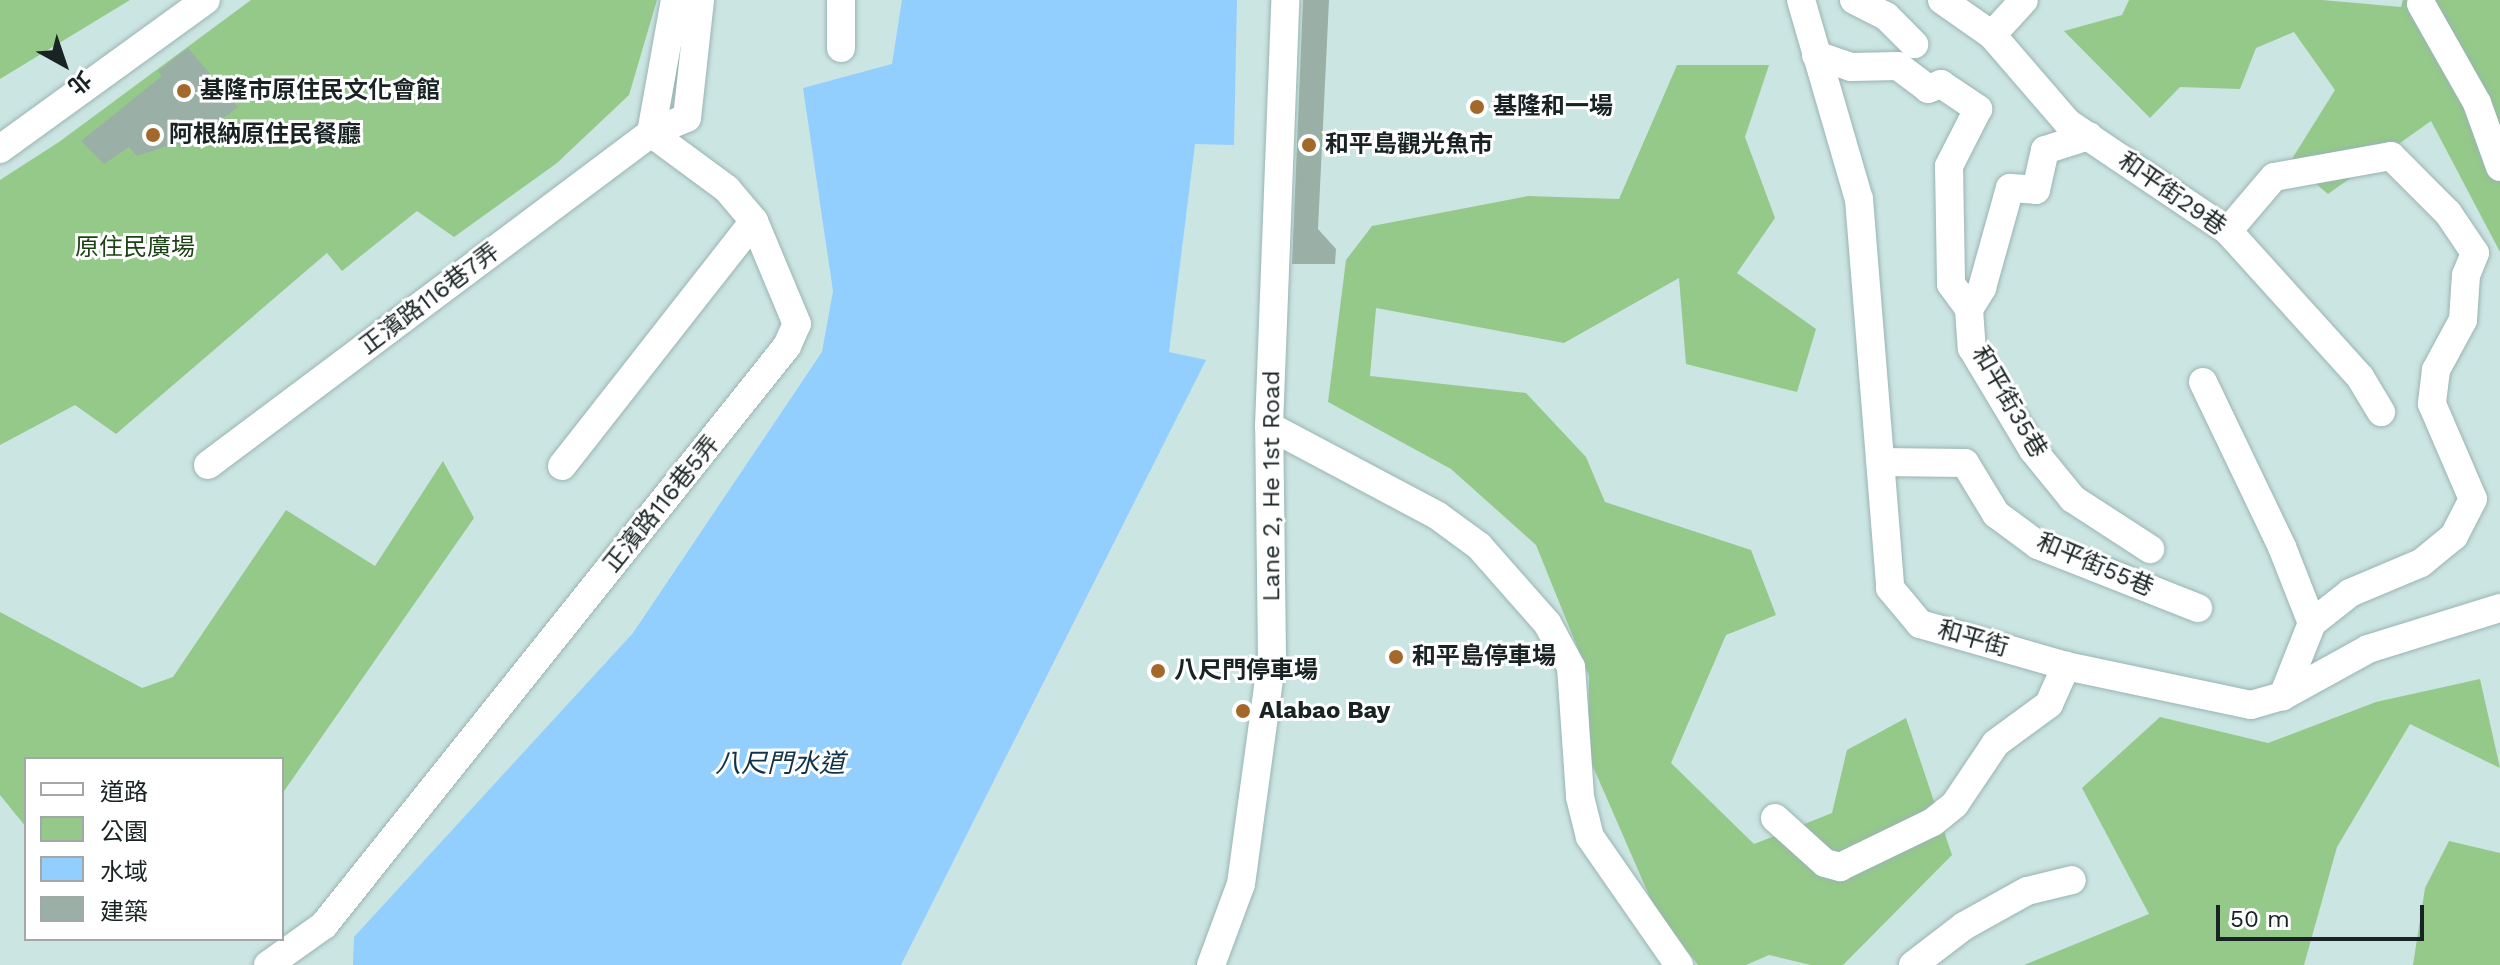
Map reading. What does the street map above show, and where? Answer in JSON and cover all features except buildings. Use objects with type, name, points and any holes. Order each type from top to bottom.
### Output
[{"type":"street","points":[[0,149],[206,0]]},
{"type":"street","points":[[651,133],[675,0]]},
{"type":"street","name":"正濱路116巷7弄","points":[[208,465],[651,133],[687,118],[700,0]]},
{"type":"street","points":[[841,0],[841,48]]},
{"type":"street","name":"Lane 2, He 1st Road","points":[[1211,965],[1241,884],[1272,657],[1269,426],[1285,0]]},
{"type":"street","name":"和平街","points":[[1801,0],[1859,199],[1890,588],[1920,624],[2066,666],[2251,705],[2283,696],[2368,649],[2500,608]]},
{"type":"street","points":[[1854,0],[1886,16],[1914,44]]},
{"type":"street","name":"和平街29巷","points":[[1942,0],[1992,35],[2068,123],[2228,231],[2360,377],[2381,412]]},
{"type":"street","points":[[1992,35],[2024,0]]},
{"type":"street","points":[[2421,4],[2477,103],[2500,167]]},
{"type":"street","name":"和平街35巷","points":[[1816,55],[1851,67],[1898,66],[1928,89],[1941,84],[1978,109],[1949,166],[1951,284],[1969,309],[1972,348],[2033,450],[2073,499],[2150,549]]},
{"type":"street","name":"正濱路116巷5弄","points":[[268,965],[324,925],[787,346],[797,324],[754,221],[727,189],[651,133]]},
{"type":"street","points":[[1969,309],[1982,288],[2010,188],[2036,190],[2045,150],[2089,136]]},
{"type":"street","points":[[2228,231],[2274,177],[2391,156],[2448,213],[2475,253],[2466,275],[2463,320],[2436,370],[2432,404],[2473,499],[2454,536],[2421,563],[2350,593],[2312,623],[2283,696]]},
{"type":"street","points":[[562,466],[754,221]]},
{"type":"street","points":[[2203,382],[2282,547],[2312,623]]},
{"type":"street","points":[[1269,426],[1438,516],[1479,546],[1547,623],[1571,667],[1580,797],[1590,837],[1679,965]]},
{"type":"street","name":"和平街55巷","points":[[1881,462],[1965,463],[1996,514],[2038,545],[2198,608]]},
{"type":"street","points":[[1775,818],[1825,863],[1840,867],[1933,822],[1955,804],[1996,743],[2049,704],[2066,666]]},
{"type":"street","points":[[1913,965],[1976,919],[2027,891],[2072,880]]},
{"type":"green space","points":[[0,0],[130,0],[0,79]]},
{"type":"green space","name":"原住民廣場","points":[[251,0],[657,0],[629,95],[557,163],[454,237],[417,211],[342,271],[327,253],[116,434],[75,405],[0,445],[0,180],[59,142]]},
{"type":"green space","points":[[2129,0],[2322,0],[2401,7],[2403,0],[2500,0],[2500,252],[2431,121],[2328,194],[2290,162],[2335,90],[2294,32],[2256,48],[2240,89],[2180,87],[2150,118],[2064,31],[2122,15]]},
{"type":"green space","points":[[1677,65],[1769,65],[1745,137],[1775,218],[1737,273],[1816,329],[1797,392],[1686,364],[1679,278],[1564,343],[1376,308],[1370,376],[1526,393],[1586,457],[1605,502],[1751,550],[1776,615],[1726,635],[1671,763],[1754,844],[1832,813],[1847,750],[1906,718],[1952,855],[1843,965],[1811,965],[1769,955],[1746,965],[1698,965],[1655,909],[1588,755],[1589,676],[1536,545],[1451,469],[1328,402],[1346,260],[1372,226],[1528,196],[1619,199]]},
{"type":"green space","points":[[443,461],[474,518],[284,791],[284,757],[24,757],[24,825],[0,795],[0,612],[142,688],[173,677],[286,510],[375,566]]},
{"type":"green space","points":[[2480,679],[2500,768],[2410,724],[2337,847],[2304,965],[2024,965],[2149,914],[2082,788],[2160,717],[2268,743],[2376,702]]},
{"type":"green space","points":[[2449,841],[2500,853],[2500,965],[2413,965],[2425,888]]},
{"type":"water","name":"八尺門水道","points":[[902,0],[1237,0],[1234,145],[1195,144],[1169,352],[1206,360],[901,965],[353,965],[354,937],[633,633],[822,352],[833,291],[803,88],[892,64]]},
{"type":"place","name":"基隆市原住民文化會館","points":[[184,91]]},
{"type":"place","name":"基隆和一場","points":[[1477,107]]},
{"type":"place","name":"阿根納原住民餐廳","points":[[153,135]]},
{"type":"place","name":"和平島觀光魚市","points":[[1309,145]]},
{"type":"place","name":"和平島停車場","points":[[1396,657]]},
{"type":"place","name":"八尺門停車場","points":[[1158,671]]},
{"type":"place","name":"Alabao Bay","points":[[1243,711]]}]
